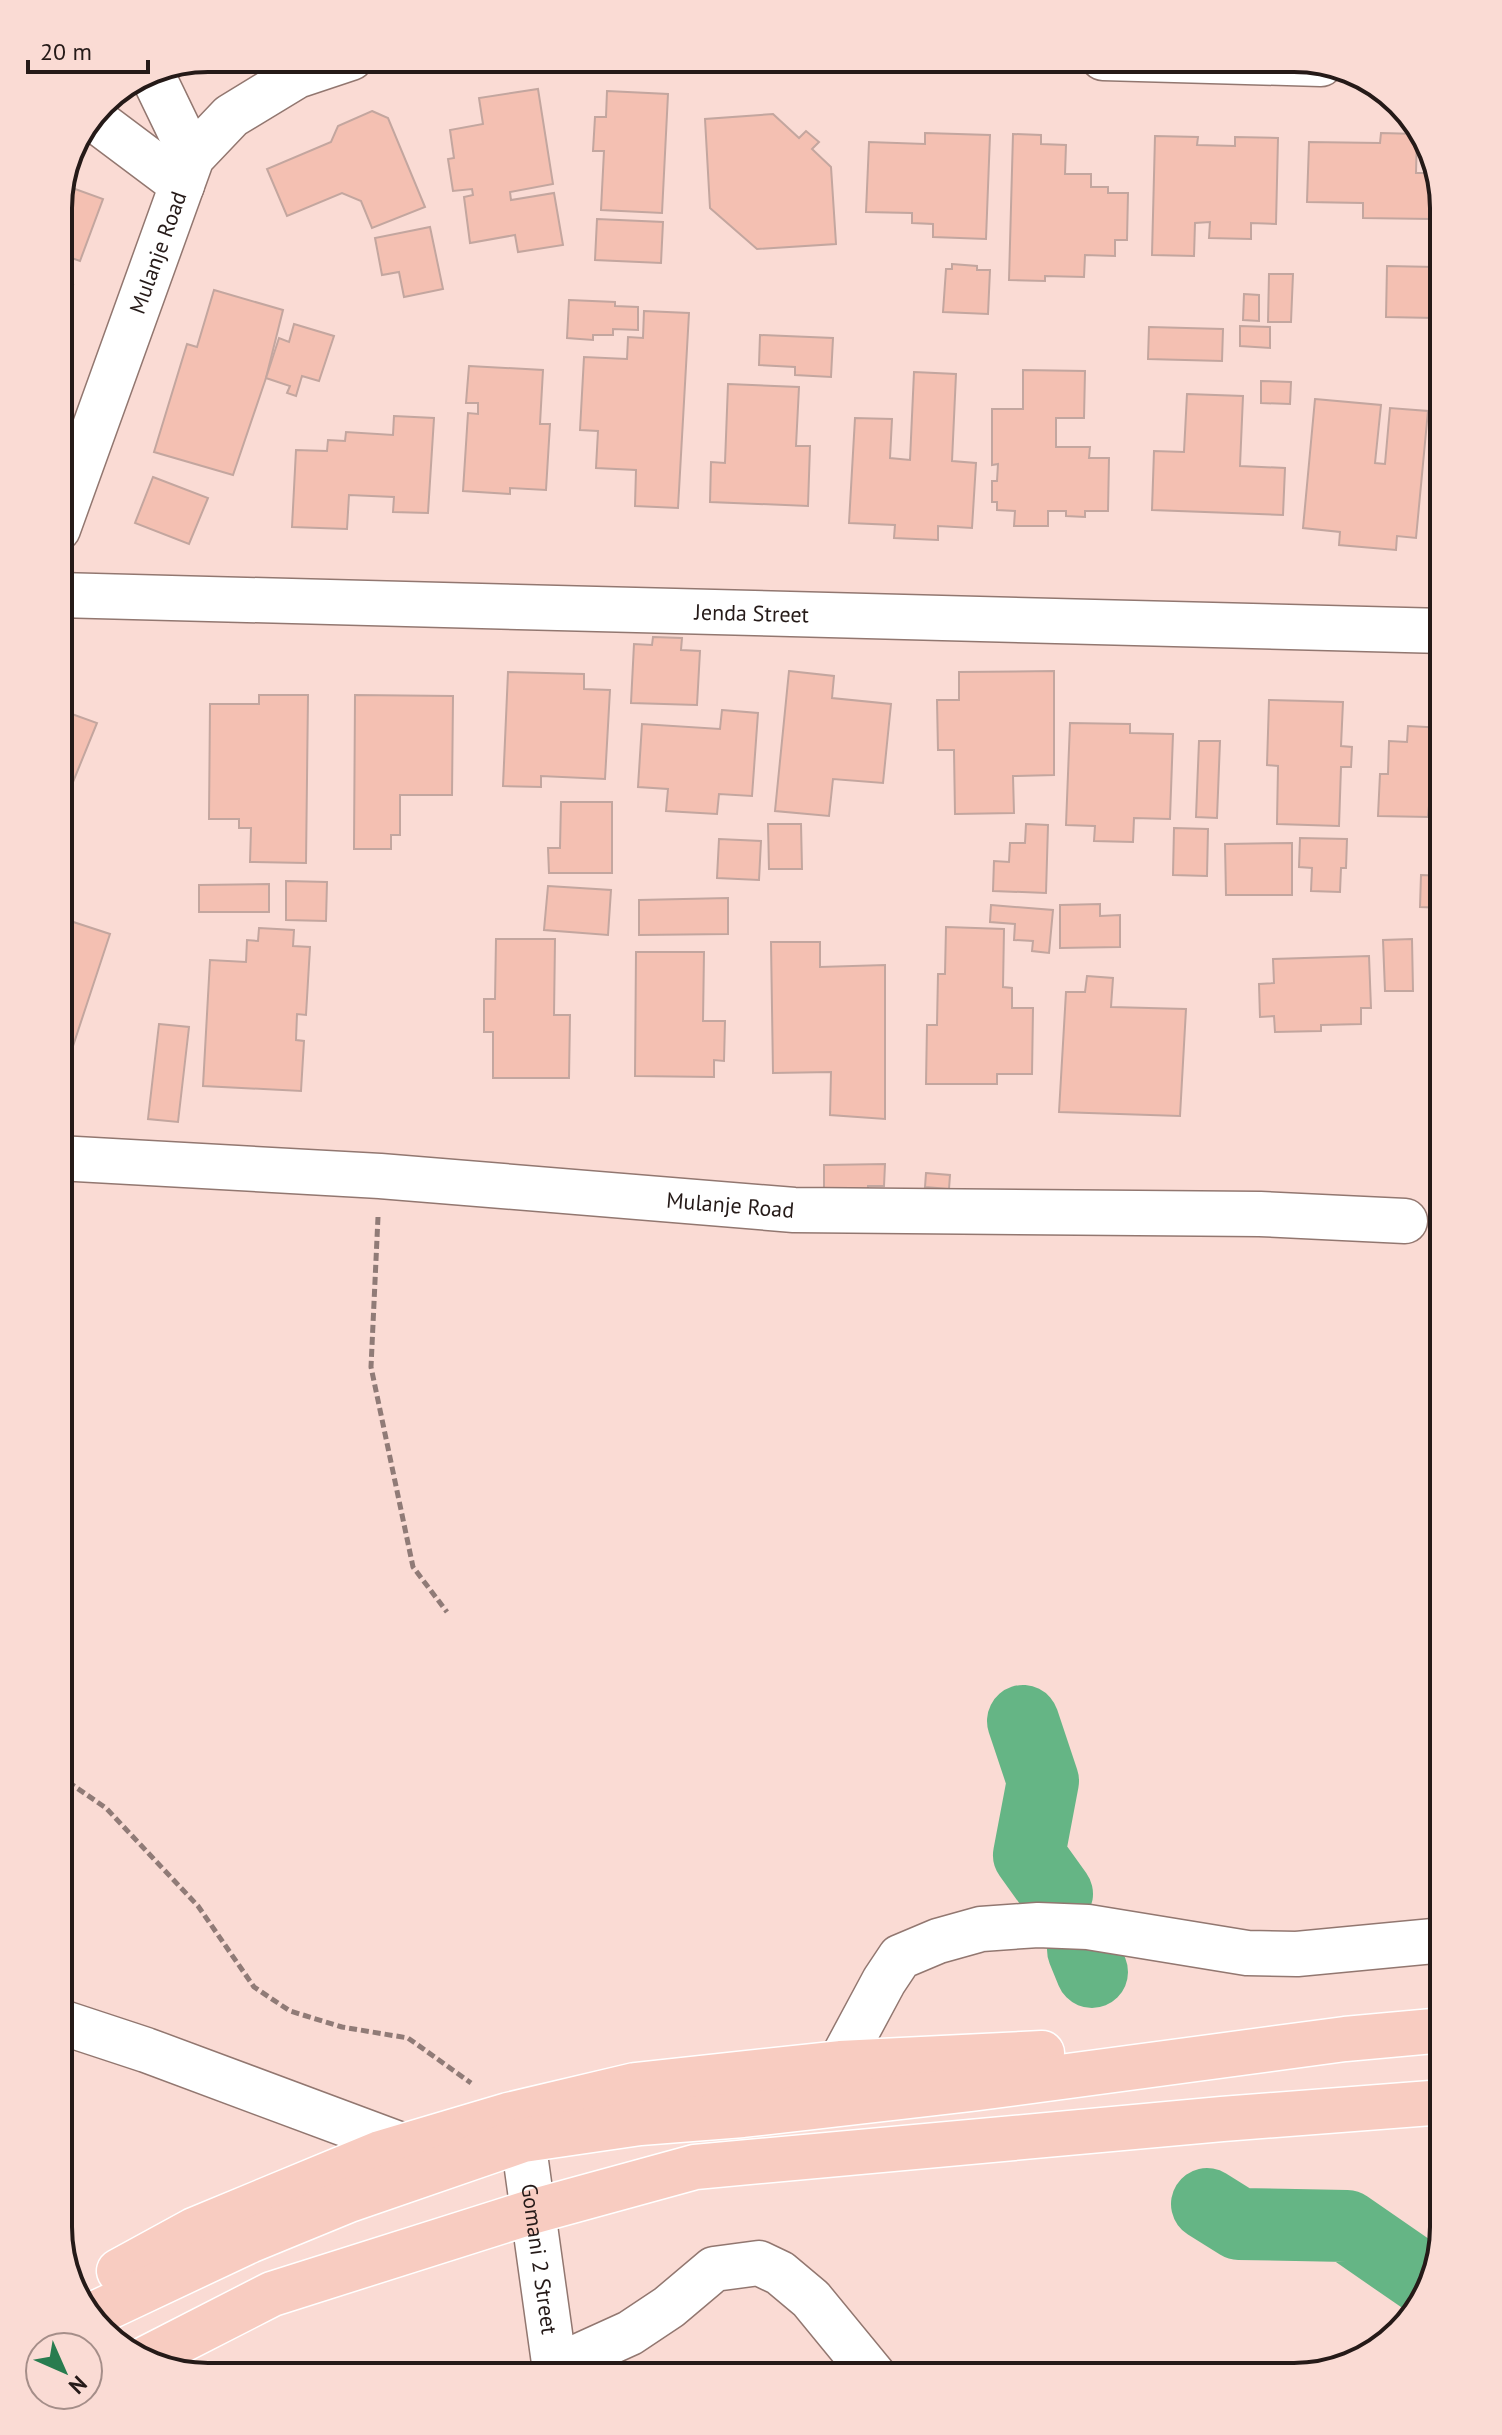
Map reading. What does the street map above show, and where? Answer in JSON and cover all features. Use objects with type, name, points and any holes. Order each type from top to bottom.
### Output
[{"type":"main road","points":[[87,2289],[194,2230],[380,2153],[404,2146],[516,2128],[743,2115],[971,2089],[1345,2039],[1430,2031]]},
{"type":"main road","points":[[101,2311],[234,2248],[516,2128],[635,2085],[840,2063],[1345,2039]]},
{"type":"main road","points":[[157,2353],[272,2294],[531,2212],[695,2167],[1430,2103]]},
{"type":"street","name":"Mulanje Road","points":[[72,490],[187,171],[231,116],[297,76],[309,72]]},
{"type":"street","points":[[155,83],[187,171]]},
{"type":"street","points":[[102,124],[187,171]]},
{"type":"street","name":"Jenda Street","points":[[72,595],[1430,631]]},
{"type":"street","name":"Mulanje Road","points":[[72,1159],[380,1176],[794,1210],[1260,1214],[1405,1221]]},
{"type":"street","points":[[840,2063],[900,1957],[938,1941],[981,1929],[1038,1925],[1088,1927],[1259,1954],[1297,1954],[1430,1941]]},
{"type":"street","points":[[72,2026],[404,2146]]},
{"type":"street","name":"Gomani 2 Street","points":[[516,2128],[555,2363]]},
{"type":"street","points":[[573,2363],[630,2333],[669,2307],[714,2269],[759,2263],[780,2273],[811,2299],[864,2363]]},
{"type":"path","points":[[380,1176],[371,1367],[413,1567],[447,1612]]},
{"type":"path","points":[[72,1785],[106,1808],[198,1906],[254,1987],[290,2011],[342,2027],[408,2038],[460,2073],[516,2128]]},
{"type":"building","points":[[538,89],[553,184],[510,192],[511,200],[554,193],[563,245],[518,252],[515,235],[470,243],[464,197],[473,195],[472,189],[453,191],[448,159],[454,158],[450,130],[483,124],[479,98]]},
{"type":"building","points":[[607,91],[668,94],[662,213],[601,210],[604,151],[593,151],[595,117],[606,117]]},
{"type":"building","points":[[372,111],[388,118],[425,207],[372,228],[361,201],[342,193],[287,216],[267,169],[331,142],[338,126]]},
{"type":"building","points":[[773,114],[799,138],[806,131],[819,142],[812,149],[831,167],[836,244],[757,249],[710,208],[705,119]]},
{"type":"building","points":[[925,133],[990,135],[986,239],[933,237],[933,224],[912,223],[912,213],[866,212],[869,142],[925,144]]},
{"type":"building","points":[[1381,133],[1408,134],[1417,149],[1416,173],[1425,173],[1430,219],[1363,218],[1363,203],[1307,202],[1309,142],[1380,143]]},
{"type":"building","points":[[1013,134],[1041,135],[1041,144],[1066,145],[1065,174],[1091,174],[1091,187],[1108,187],[1108,193],[1128,193],[1127,240],[1115,240],[1115,256],[1085,255],[1084,277],[1045,276],[1045,281],[1009,280]]},
{"type":"building","points":[[1155,136],[1198,137],[1197,145],[1235,146],[1235,137],[1278,138],[1276,224],[1251,223],[1251,239],[1209,238],[1210,222],[1195,223],[1194,256],[1152,255]]},
{"type":"building","points":[[74,188],[103,199],[80,261],[72,258]]},
{"type":"building","points":[[597,219],[663,222],[661,263],[595,260]]},
{"type":"building","points":[[430,227],[443,289],[404,297],[399,272],[382,275],[375,238]]},
{"type":"building","points":[[952,264],[990,270],[988,314],[943,312],[946,269],[952,269]]},
{"type":"building","points":[[1387,266],[1430,267],[1430,318],[1386,317]]},
{"type":"building","points":[[1269,274],[1293,274],[1291,322],[1268,322]]},
{"type":"building","points":[[214,290],[283,310],[266,378],[233,475],[154,452],[187,344],[197,347]]},
{"type":"building","points":[[1244,294],[1259,295],[1259,321],[1243,320]]},
{"type":"building","points":[[569,300],[615,302],[615,306],[638,307],[638,330],[613,329],[613,335],[593,335],[593,340],[567,338]]},
{"type":"building","points":[[644,311],[689,313],[678,508],[635,506],[636,470],[596,468],[598,431],[580,430],[584,357],[627,359],[628,337],[643,338]]},
{"type":"building","points":[[294,324],[334,336],[319,381],[302,376],[296,396],[287,393],[290,386],[266,378],[279,338],[289,342]]},
{"type":"building","points":[[1240,326],[1270,327],[1270,348],[1240,346]]},
{"type":"building","points":[[1149,327],[1223,329],[1222,361],[1148,359]]},
{"type":"building","points":[[760,335],[833,338],[831,377],[795,375],[795,367],[759,365]]},
{"type":"building","points":[[469,366],[543,370],[540,424],[550,424],[546,490],[510,488],[510,494],[463,491],[468,413],[478,414],[478,403],[466,403]]},
{"type":"building","points":[[1023,370],[1085,371],[1084,418],[1056,418],[1056,447],[1090,447],[1089,458],[1109,458],[1108,511],[1085,511],[1085,517],[1066,516],[1066,511],[1048,511],[1048,526],[1014,526],[1015,511],[997,510],[997,502],[992,502],[992,481],[997,481],[998,464],[992,465],[992,409],[1023,409]]},
{"type":"building","points":[[914,372],[956,374],[952,461],[976,463],[972,528],[938,526],[938,540],[894,538],[895,525],[849,523],[855,418],[892,419],[890,458],[910,460]]},
{"type":"building","points":[[1261,381],[1291,382],[1290,404],[1261,403]]},
{"type":"building","points":[[728,384],[799,387],[796,446],[810,446],[808,506],[710,502],[711,462],[725,463]]},
{"type":"building","points":[[1187,394],[1243,396],[1240,466],[1285,468],[1283,515],[1152,510],[1154,451],[1184,452]]},
{"type":"building","points":[[1315,399],[1381,405],[1375,463],[1385,464],[1390,408],[1428,411],[1416,538],[1397,536],[1396,550],[1339,545],[1340,532],[1303,528]]},
{"type":"building","points":[[394,416],[434,418],[428,513],[393,512],[394,497],[349,495],[347,529],[292,527],[296,450],[327,451],[328,440],[345,441],[346,432],[393,435]]},
{"type":"building","points":[[153,477],[208,498],[189,544],[135,523]]},
{"type":"building","points":[[653,637],[682,638],[681,650],[700,651],[697,705],[631,703],[634,644],[652,645]]},
{"type":"building","points":[[789,671],[834,676],[832,698],[891,704],[883,783],[833,779],[829,816],[775,811]]},
{"type":"building","points":[[1054,671],[1054,775],[1013,776],[1014,813],[955,814],[954,750],[938,750],[937,700],[959,700],[959,672]]},
{"type":"building","points":[[508,672],[584,674],[584,689],[610,690],[605,779],[541,776],[541,787],[503,786]]},
{"type":"building","points":[[259,695],[308,695],[306,863],[250,862],[251,828],[239,828],[239,819],[209,819],[210,704],[259,704]]},
{"type":"building","points":[[355,695],[453,696],[452,795],[400,795],[400,835],[391,835],[391,849],[354,849]]},
{"type":"building","points":[[1269,700],[1343,702],[1341,746],[1352,747],[1351,767],[1341,767],[1339,826],[1277,824],[1278,766],[1267,765]]},
{"type":"building","points":[[722,710],[758,713],[752,796],[719,794],[717,814],[666,811],[668,789],[638,787],[642,724],[720,729]]},
{"type":"building","points":[[72,714],[97,723],[72,784]]},
{"type":"building","points":[[1070,723],[1130,724],[1130,733],[1173,734],[1170,819],[1134,818],[1133,842],[1094,841],[1095,826],[1066,825]]},
{"type":"building","points":[[1408,726],[1430,727],[1428,817],[1378,816],[1380,774],[1388,774],[1389,741],[1407,742]]},
{"type":"building","points":[[1199,741],[1220,741],[1217,818],[1196,817]]},
{"type":"building","points":[[561,802],[612,802],[612,873],[549,873],[548,848],[560,848]]},
{"type":"building","points":[[768,824],[801,824],[802,869],[769,869]]},
{"type":"building","points":[[1026,824],[1048,825],[1046,893],[993,891],[994,861],[1009,862],[1010,843],[1025,843]]},
{"type":"building","points":[[1174,828],[1208,829],[1207,876],[1173,875]]},
{"type":"building","points":[[1300,838],[1347,839],[1346,868],[1341,868],[1340,892],[1311,891],[1312,868],[1299,867]]},
{"type":"building","points":[[719,839],[761,841],[759,880],[717,878]]},
{"type":"building","points":[[1292,843],[1292,895],[1226,895],[1225,844]]},
{"type":"building","points":[[1421,875],[1430,875],[1430,907],[1420,907]]},
{"type":"building","points":[[286,881],[327,882],[326,921],[286,920]]},
{"type":"building","points":[[269,884],[269,912],[199,912],[199,885]]},
{"type":"building","points":[[548,886],[611,890],[608,935],[544,930]]},
{"type":"building","points":[[728,898],[728,934],[639,935],[639,900]]},
{"type":"building","points":[[1100,904],[1100,916],[1120,915],[1120,947],[1060,948],[1060,905]]},
{"type":"building","points":[[991,905],[1053,910],[1049,953],[1032,951],[1033,941],[1014,940],[1015,924],[990,922]]},
{"type":"building","points":[[72,922],[110,934],[72,1049]]},
{"type":"building","points":[[946,927],[1004,929],[1003,987],[1012,988],[1012,1008],[1033,1008],[1032,1074],[997,1074],[997,1084],[926,1084],[927,1025],[937,1025],[938,974],[945,974]]},
{"type":"building","points":[[259,928],[294,930],[293,946],[310,947],[306,1015],[297,1014],[296,1040],[304,1041],[301,1091],[203,1086],[210,960],[246,962],[247,940],[258,941]]},
{"type":"building","points":[[496,939],[555,939],[554,1015],[570,1015],[569,1078],[493,1078],[493,1032],[484,1032],[484,999],[495,999]]},
{"type":"building","points":[[1412,939],[1413,991],[1385,991],[1383,940]]},
{"type":"building","points":[[771,942],[820,942],[820,967],[885,965],[885,1119],[830,1115],[831,1072],[773,1073]]},
{"type":"building","points":[[636,952],[704,952],[703,1021],[725,1021],[724,1061],[714,1060],[714,1077],[635,1076]]},
{"type":"building","points":[[1369,956],[1371,1008],[1361,1008],[1361,1024],[1321,1025],[1321,1031],[1275,1032],[1274,1016],[1260,1017],[1259,984],[1274,983],[1273,959]]},
{"type":"building","points":[[1087,976],[1113,978],[1111,1007],[1186,1009],[1180,1116],[1059,1112],[1066,992],[1085,992]]},
{"type":"building","points":[[159,1024],[189,1027],[178,1122],[148,1119]]},
{"type":"building","points":[[885,1164],[884,1186],[868,1186],[868,1202],[846,1203],[846,1188],[824,1188],[824,1165]]},
{"type":"building","points":[[926,1173],[950,1175],[949,1189],[925,1187]]},
{"type":"waterway","points":[[1023,1721],[1043,1781],[1029,1855],[1057,1894]]},
{"type":"waterway","points":[[1083,1950],[1092,1972]]},
{"type":"waterway","points":[[1207,2204],[1239,2224],[1347,2226],[1421,2277]]}]
